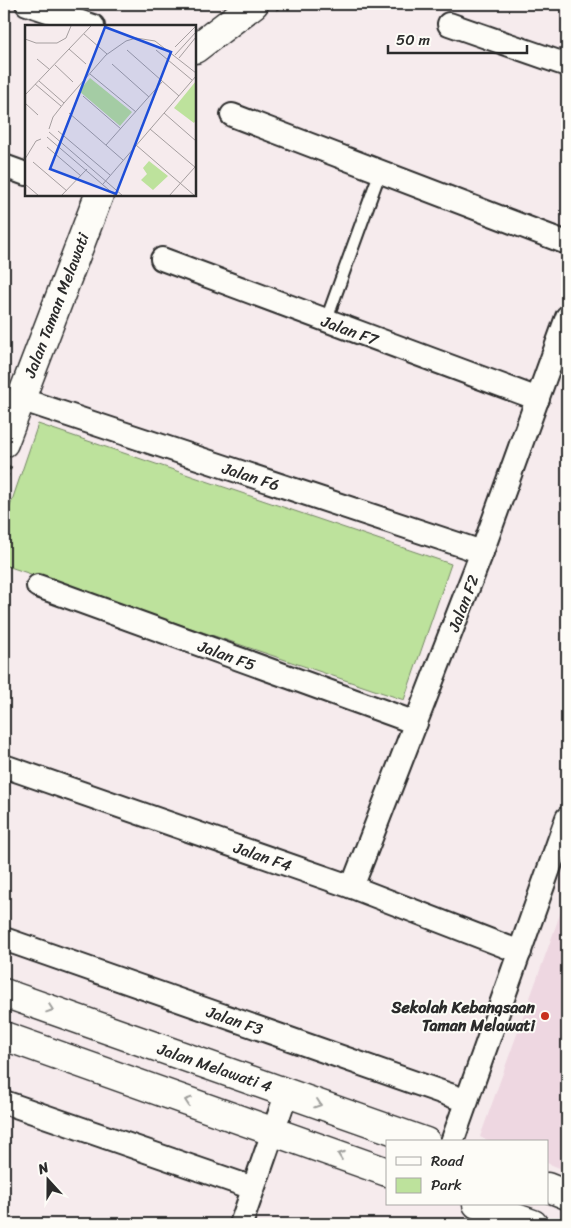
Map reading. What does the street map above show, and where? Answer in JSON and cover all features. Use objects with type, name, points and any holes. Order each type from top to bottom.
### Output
[{"type":"street","points":[[27,4],[90,25]]},
{"type":"street","points":[[196,48],[254,4]]},
{"type":"street","points":[[449,24],[567,65]]},
{"type":"street","points":[[232,114],[567,243]]},
{"type":"street","points":[[4,166],[25,174]]},
{"type":"street","name":"Jalan Taman Melawati","points":[[4,443],[94,196]]},
{"type":"street","name":"Jalan F7","points":[[162,259],[538,400]]},
{"type":"street","name":"Jalan F2","points":[[352,887],[482,552],[567,317]]},
{"type":"street","name":"Jalan F6","points":[[20,399],[482,552]]},
{"type":"street","name":"Jalan F5","points":[[38,586],[416,723]]},
{"type":"street","name":"Jalan F4","points":[[4,766],[352,887],[520,952]]},
{"type":"street","points":[[453,1140],[567,818]]},
{"type":"street","name":"Jalan F3","points":[[4,939],[467,1101]]},
{"type":"street","name":"Jalan Melawati 4","points":[[4,993],[420,1140]]},
{"type":"street","points":[[4,1036],[386,1172]]},
{"type":"street","points":[[241,1224],[287,1092]]},
{"type":"street","points":[[4,1102],[253,1188]]},
{"type":"street","points":[[548,1187],[567,1195]]},
{"type":"street","points":[[483,1206],[533,1224]]},
{"type":"lane","points":[[326,321],[380,172]]},
{"type":"path","points":[[557,4],[567,7]]},
{"type":"shaded area","name":"Sekolah Kebangsaan Taman Melawati","points":[[567,895],[567,1171],[548,1163],[548,1140],[487,1140],[480,1137]]},
{"type":"green space","points":[[38,424],[451,564],[404,700],[4,565],[4,524]]},
{"type":"place","name":"Sekolah Kebangsaan Taman Melawati","points":[[545,1016]]}]
